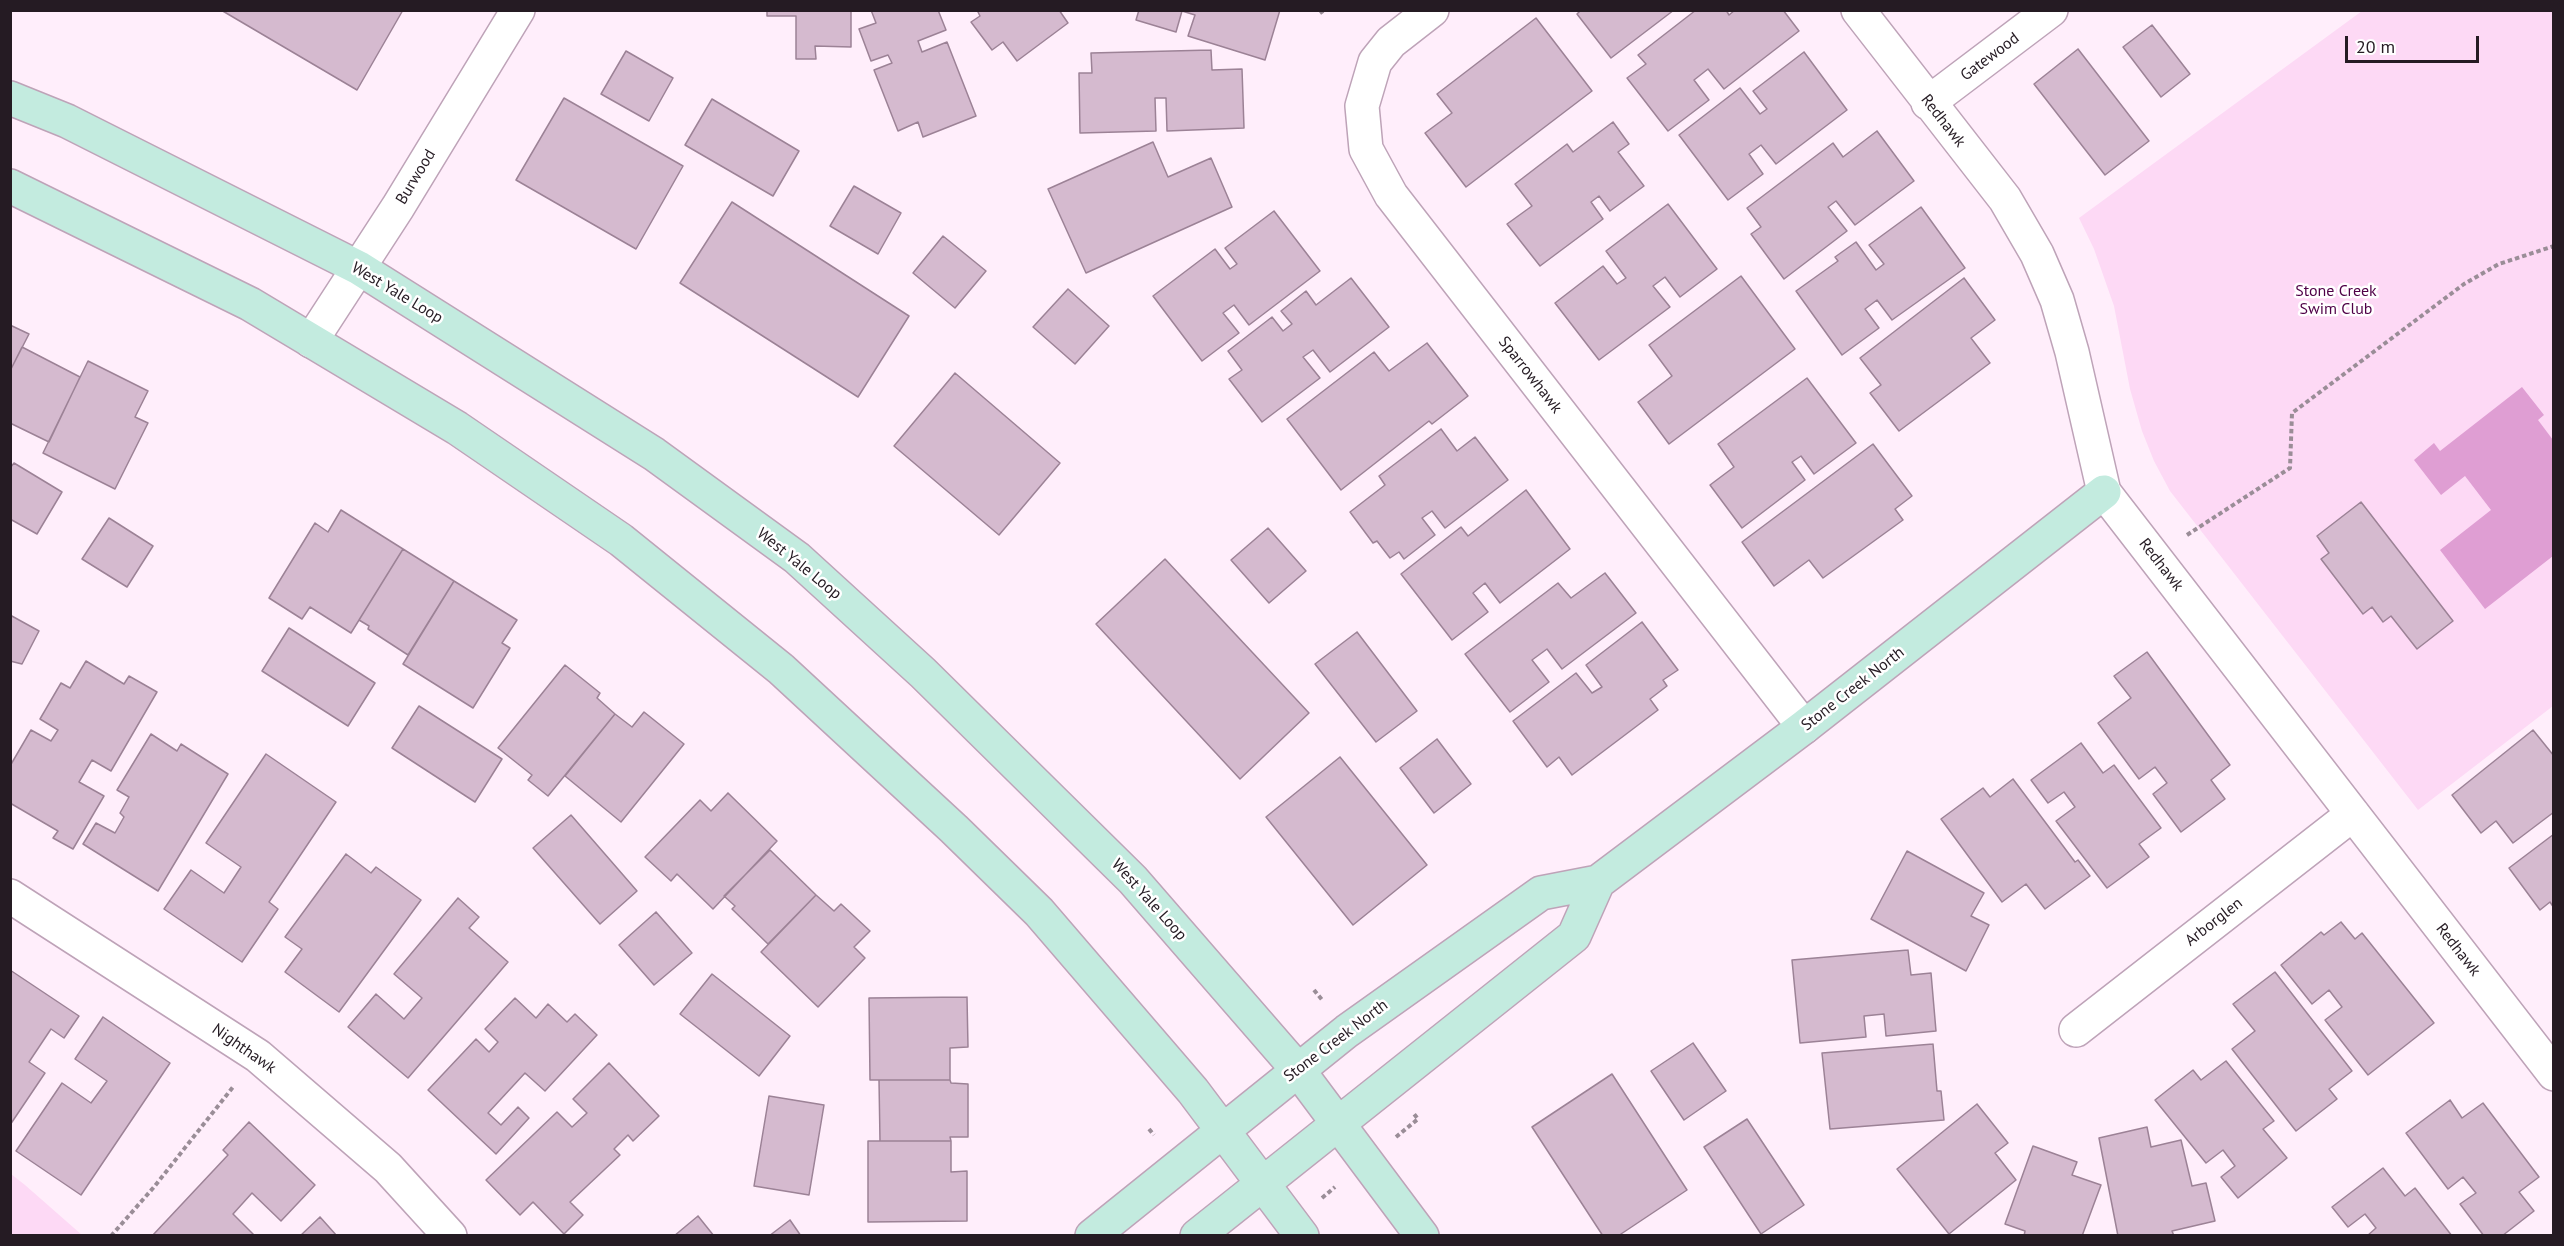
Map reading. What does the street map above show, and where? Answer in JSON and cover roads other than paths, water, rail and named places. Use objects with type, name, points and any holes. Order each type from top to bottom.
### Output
[{"type":"main road","name":"West Yale Loop","points":[[10,99],[67,122],[359,268],[654,454],[797,558],[923,673],[1133,880],[1298,1070],[1422,1236]]},
{"type":"main road","points":[[10,186],[239,298],[457,428],[612,534],[781,669],[954,829],[1039,912],[1224,1128],[1302,1236]]},
{"type":"main road","name":"Stone Creek North","points":[[1092,1236],[1347,1031],[1541,892],[1598,882],[1804,727],[2104,492]]},
{"type":"main road","name":"Stone Creek North","points":[[1197,1236],[1388,1081],[1574,936],[1598,882]]},
{"type":"street","name":"Burwood","points":[[311,341],[359,268],[518,10]]},
{"type":"street","name":"Sparrowhawk","points":[[1432,10],[1391,42],[1376,62],[1362,106],[1366,149],[1391,195],[1804,727]]},
{"type":"street","name":"Redhawk","points":[[1858,10],[2005,199],[2037,254],[2057,300],[2072,352],[2104,492],[2553,1074]]},
{"type":"street","name":"Gatewood","points":[[1929,104],[2051,10]]},
{"type":"street","name":"Arborglen","points":[[2076,1030],[2353,814]]},
{"type":"street","name":"Nighthawk","points":[[10,896],[258,1056],[388,1168],[450,1236]]},
{"type":"park label","name":"Stone Creek Swim Club","points":[[2336,300]]}]
